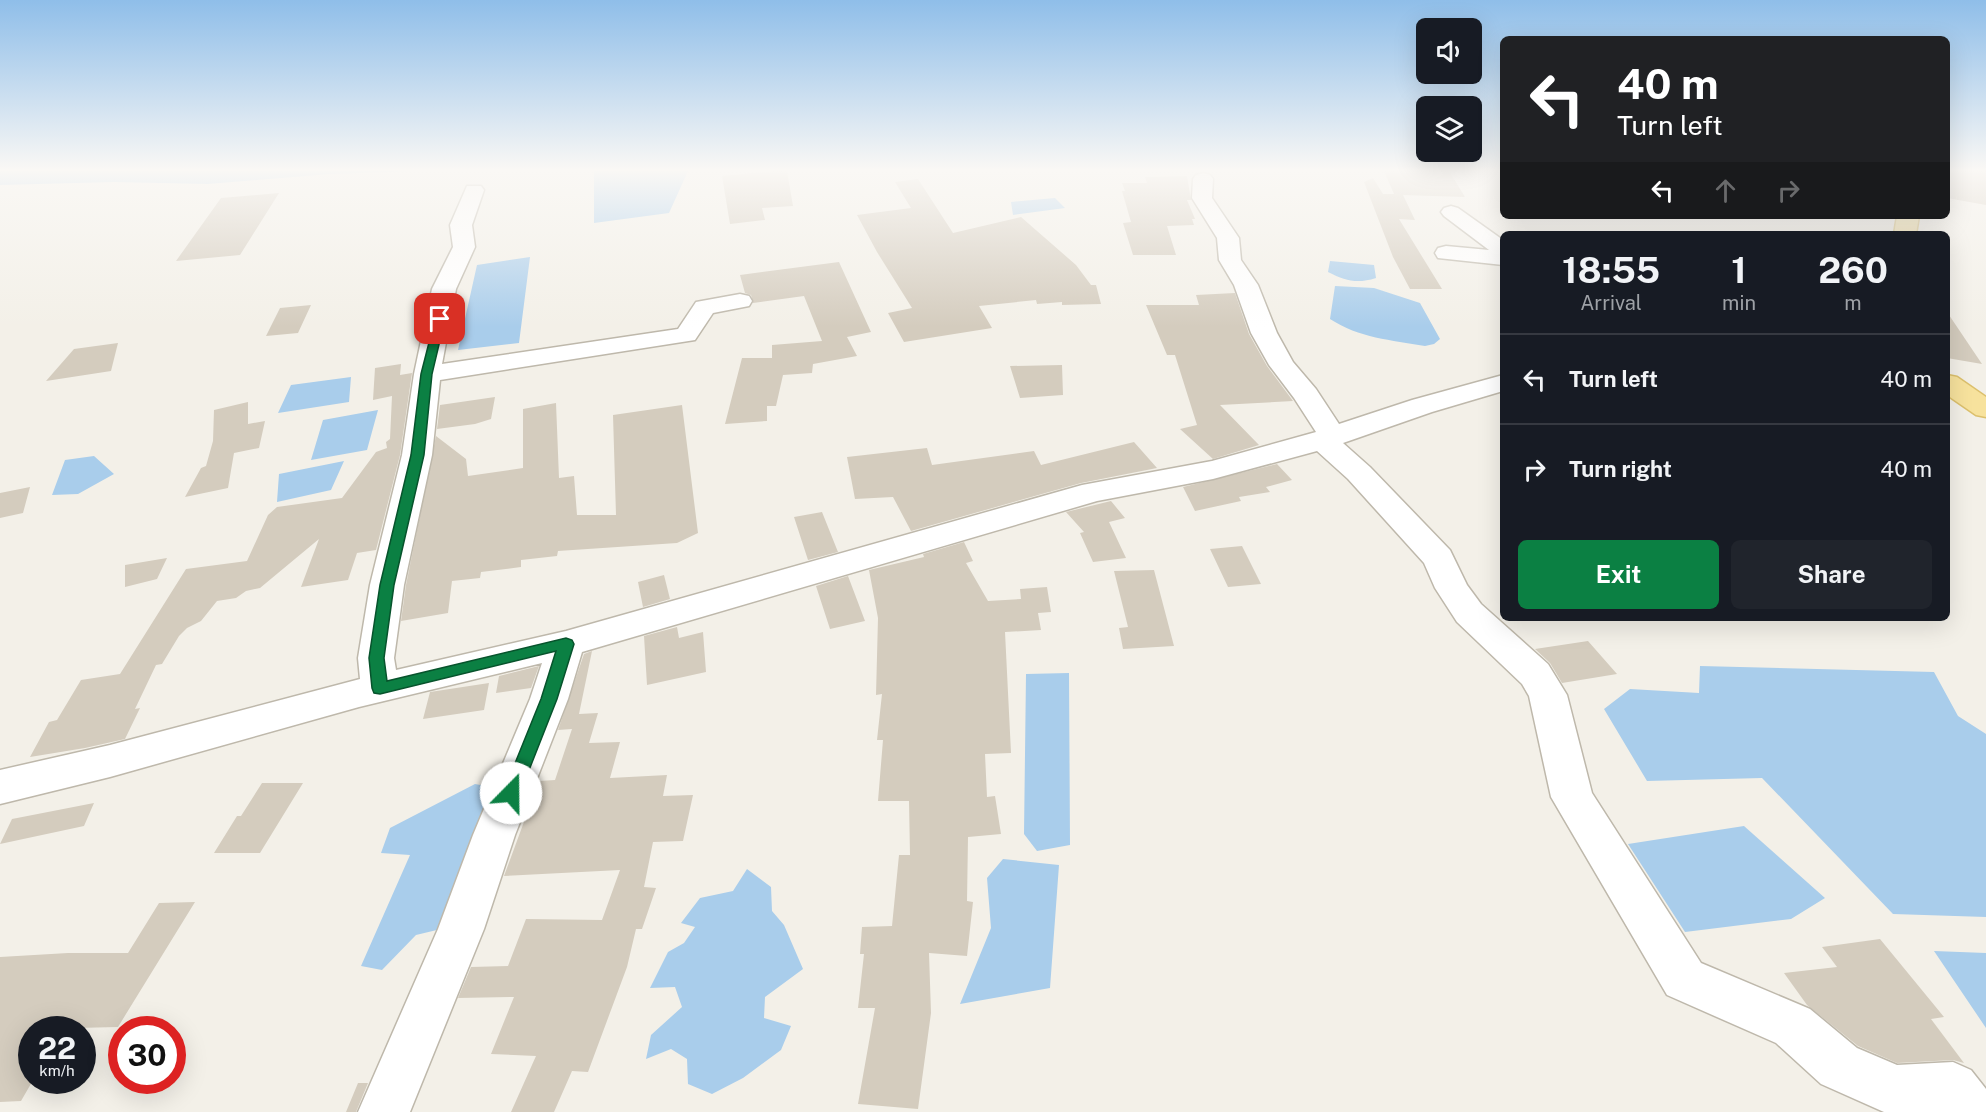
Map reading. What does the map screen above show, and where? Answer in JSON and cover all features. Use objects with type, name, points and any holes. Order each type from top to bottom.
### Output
[{"type":"main road","points":[[1950,385],[1986,409]]},
{"type":"street","points":[[380,688],[376,658],[389,575],[417,455],[427,374],[444,289],[464,247],[462,223]]},
{"type":"street","points":[[1218,223],[1228,238],[1230,260],[1246,285],[1264,333],[1282,365],[1306,394],[1328,439],[1438,558],[1452,588],[1469,613],[1535,674],[1548,695],[1572,797],[1684,980],[1793,1026],[1839,1066],[1896,1090],[1953,1088],[1971,1112]]},
{"type":"street","points":[[1465,223],[1500,247]]},
{"type":"street","points":[[1446,253],[1500,258]]},
{"type":"street","points":[[427,374],[686,335],[705,307],[740,301]]},
{"type":"street","points":[[0,787],[380,688],[566,644],[1093,492],[1213,470],[1328,439],[1422,406],[1500,384]]},
{"type":"street","points":[[384,1112],[460,929],[494,835],[549,699],[566,644]]},
{"type":"water","points":[[530,257],[519,343],[458,350],[477,265]]},
{"type":"water","points":[[1330,261],[1374,265],[1376,278],[1352,281],[1340,278],[1328,272]]},
{"type":"water","points":[[1335,286],[1374,288],[1420,303],[1440,339],[1434,344],[1425,346],[1376,337],[1341,325],[1330,319]]},
{"type":"water","points":[[351,377],[349,402],[278,413],[291,385]]},
{"type":"water","points":[[378,410],[367,450],[311,460],[323,420]]},
{"type":"water","points":[[94,456],[114,474],[78,494],[52,495],[65,460]]},
{"type":"water","points":[[344,461],[331,490],[277,502],[279,474]]},
{"type":"water","points":[[1700,666],[1934,672],[1958,716],[1986,734],[1986,917],[1893,914],[1762,778],[1647,781],[1604,709],[1630,689],[1699,693]]},
{"type":"water","points":[[1069,673],[1070,845],[1037,851],[1024,834],[1026,674]]},
{"type":"water","points":[[475,784],[496,788],[441,929],[416,935],[382,970],[361,966],[410,855],[381,853],[390,828]]},
{"type":"water","points":[[1744,826],[1825,898],[1791,919],[1685,932],[1628,844]]},
{"type":"water","points":[[1003,859],[1059,865],[1050,988],[960,1004],[991,928],[987,878]]},
{"type":"water","points":[[747,869],[771,887],[772,911],[784,925],[803,969],[765,997],[764,1018],[791,1026],[781,1050],[743,1078],[712,1094],[688,1084],[687,1059],[671,1049],[646,1059],[651,1035],[682,1007],[675,987],[650,988],[668,952],[684,943],[695,927],[681,923],[700,898],[733,891]]},
{"type":"water","points":[[1934,951],[1986,953],[1986,1028]]},
{"type":"building","points":[[203,223],[260,223],[240,255],[176,261]]},
{"type":"building","points":[[861,223],[946,223],[953,233],[996,223],[1028,223],[1076,265],[1091,285],[1096,285],[1101,304],[1062,305],[1062,302],[1037,304],[1036,300],[979,306],[992,328],[904,342],[888,313],[912,308]]},
{"type":"building","points":[[1123,223],[1193,223],[1194,225],[1167,226],[1176,255],[1133,255]]},
{"type":"building","points":[[1380,223],[1401,223],[1442,289],[1410,289],[1393,257]]},
{"type":"building","points":[[839,262],[871,332],[847,337],[857,356],[813,364],[812,373],[783,375],[776,406],[767,406],[767,421],[725,424],[742,358],[772,358],[772,345],[822,341],[804,296],[753,303],[751,295],[745,293],[740,275]]},
{"type":"building","points":[[1235,293],[1249,334],[1267,366],[1293,401],[1220,405],[1259,445],[1213,459],[1180,429],[1197,425],[1175,355],[1167,355],[1146,305],[1199,305],[1196,295]]},
{"type":"building","points":[[311,305],[298,333],[266,336],[280,308]]},
{"type":"building","points":[[1950,316],[1982,364],[1950,359]]},
{"type":"building","points":[[118,343],[111,371],[46,381],[74,349]]},
{"type":"building","points":[[401,364],[400,375],[412,373],[400,455],[376,550],[357,553],[348,580],[301,587],[319,539],[260,588],[246,591],[236,598],[217,601],[201,621],[187,628],[179,636],[162,664],[156,665],[135,709],[140,708],[125,739],[30,757],[49,722],[57,720],[81,680],[120,674],[186,569],[247,561],[268,515],[277,507],[342,498],[376,452],[387,448],[386,442],[390,439],[392,396],[373,400],[375,368]]},
{"type":"building","points":[[1062,365],[1063,395],[1020,398],[1010,366]]},
{"type":"building","points":[[495,397],[491,419],[475,424],[437,429],[440,405]]},
{"type":"building","points":[[248,402],[248,424],[265,421],[259,448],[234,453],[228,488],[185,497],[201,468],[206,466],[213,441],[214,410]]},
{"type":"building","points":[[556,403],[559,478],[574,476],[577,515],[616,515],[613,415],[682,405],[698,533],[677,543],[558,551],[557,556],[521,560],[521,567],[481,572],[480,578],[452,581],[448,613],[401,621],[436,436],[466,459],[468,476],[523,468],[523,409]]},
{"type":"building","points":[[1134,442],[1157,468],[1081,483],[911,531],[893,497],[855,499],[847,457],[927,448],[932,465],[1034,451],[1041,465]]},
{"type":"building","points":[[1277,464],[1292,480],[1266,487],[1270,492],[1239,497],[1241,501],[1195,511],[1183,487]]},
{"type":"building","points":[[30,487],[23,513],[0,518],[0,493]]},
{"type":"building","points":[[1111,501],[1125,518],[1109,522],[1126,558],[1093,562],[1080,533],[1084,532],[1066,512]]},
{"type":"building","points":[[822,512],[838,552],[808,560],[794,517]]},
{"type":"building","points":[[964,542],[973,561],[966,563],[988,601],[1021,599],[1020,589],[1047,587],[1051,612],[1038,613],[1041,630],[1005,632],[1011,753],[985,754],[987,797],[995,796],[1001,834],[968,837],[967,901],[973,902],[967,956],[929,953],[931,1013],[918,1109],[858,1104],[875,1008],[858,1008],[864,954],[860,954],[862,927],[892,926],[899,855],[910,855],[909,801],[878,801],[883,740],[877,740],[882,694],[876,695],[878,618],[869,570],[924,557],[923,554]]},
{"type":"building","points":[[1242,546],[1261,584],[1228,587],[1210,549]]},
{"type":"building","points":[[167,558],[157,579],[125,587],[125,565]]},
{"type":"building","points":[[1154,570],[1174,646],[1123,649],[1119,628],[1128,627],[1114,571]]},
{"type":"building","points":[[664,575],[670,599],[643,607],[638,582]]},
{"type":"building","points":[[848,576],[865,621],[830,629],[816,586]]},
{"type":"building","points":[[677,627],[679,638],[703,632],[706,672],[647,685],[644,636]]},
{"type":"building","points":[[1588,641],[1617,674],[1562,683],[1550,663],[1535,649]]},
{"type":"building","points":[[592,651],[579,714],[598,713],[589,743],[620,742],[610,778],[667,775],[663,796],[693,795],[683,841],[653,842],[644,887],[656,888],[642,929],[636,929],[627,967],[588,1072],[572,1071],[554,1112],[511,1112],[536,1056],[491,1054],[514,997],[458,998],[471,967],[508,966],[526,919],[602,920],[620,870],[504,876],[539,781],[555,780],[572,729],[558,730],[584,654]]},
{"type":"building","points":[[539,666],[531,688],[496,693],[499,676]]},
{"type":"building","points":[[489,683],[484,710],[423,719],[430,692]]},
{"type":"building","points":[[262,783],[303,783],[260,853],[214,853],[237,816],[241,816]]},
{"type":"building","points":[[94,803],[84,826],[0,844],[12,819]]},
{"type":"building","points":[[195,902],[125,1016],[108,1016],[108,1027],[96,1028],[96,1016],[18,1016],[18,1094],[25,1094],[21,1101],[0,1102],[0,957],[68,953],[128,953],[159,903]]},
{"type":"building","points":[[1880,939],[1944,1017],[1931,1019],[1964,1063],[1953,1060],[1897,1063],[1858,1046],[1807,1005],[1784,973],[1837,967],[1822,947]]},
{"type":"building","points":[[358,1083],[368,1083],[356,1112],[346,1112]]},
{"type":"route","points":[[440,319],[427,374],[417,455],[409,497],[387,585],[376,658],[380,688],[566,644],[549,699],[511,793]]}]
